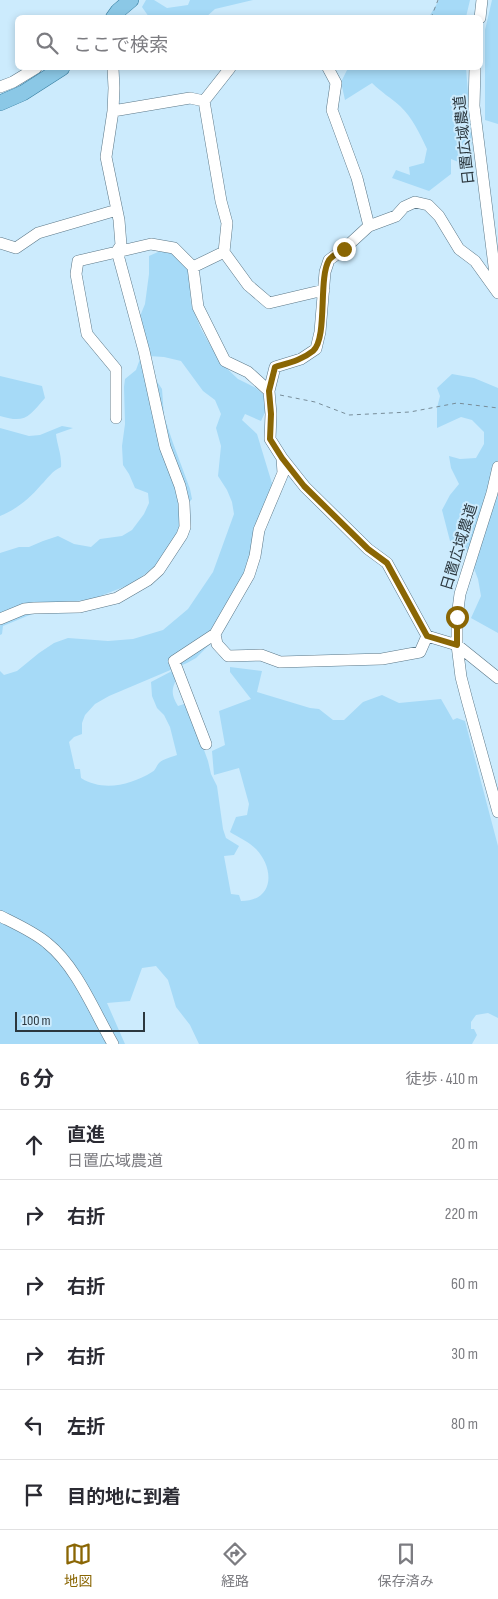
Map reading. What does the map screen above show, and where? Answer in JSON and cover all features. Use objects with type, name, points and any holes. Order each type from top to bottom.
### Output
[{"type":"main road","points":[[115,15],[131,0]]},
{"type":"main road","points":[[0,103],[23,93],[59,70]]},
{"type":"street","points":[[480,15],[482,0]]},
{"type":"street","points":[[0,87],[13,82],[33,70]]},
{"type":"street","points":[[0,619],[24,609],[80,607],[117,598],[148,580],[159,570],[185,528],[184,503],[180,486],[166,448],[144,351],[117,251],[121,245],[117,210],[106,157],[113,111],[113,70]]},
{"type":"street","points":[[228,70],[204,101],[221,200],[227,222],[224,252],[248,285],[269,303],[324,290]]},
{"type":"street","points":[[329,70],[336,83],[332,110],[357,178],[369,226]]},
{"type":"street","name":"日置広域農道","points":[[475,70],[474,106],[498,299]]},
{"type":"street","points":[[113,111],[190,98],[204,101]]},
{"type":"street","points":[[498,293],[475,261],[459,249],[439,216],[428,205],[415,202],[404,207],[396,216],[369,226],[329,260],[325,272],[320,332],[316,349],[301,359],[275,367],[269,391],[271,414],[270,439],[304,486],[368,549],[387,563],[427,636],[457,645],[498,678]]},
{"type":"street","points":[[0,243],[16,248],[38,233],[117,210]]},
{"type":"street","points":[[116,418],[116,369],[87,334],[76,274],[78,261],[151,244],[174,248],[193,267],[198,307],[225,361],[248,372],[269,391]]},
{"type":"street","points":[[193,267],[224,252]]},
{"type":"street","points":[[206,744],[174,661],[215,634],[249,575],[255,556],[259,530],[283,473],[282,458]]},
{"type":"street","name":"日置広域農道","points":[[498,467],[460,594],[457,617],[457,645],[461,677],[498,812]]},
{"type":"street","points":[[215,634],[217,644],[228,656],[261,655],[280,662],[382,659],[420,652],[427,636]]},
{"type":"street","points":[[0,916],[47,943],[63,958],[76,976],[113,1044]]},
{"type":"path","points":[[432,15],[438,0]]},
{"type":"path","points":[[269,391],[315,402],[349,415],[410,412],[457,403],[498,408]]},
{"type":"shaded area","points":[[146,0],[154,0],[167,8],[188,5],[190,0],[253,0],[215,9],[208,15],[148,15],[142,7]]},
{"type":"shaded area","points":[[439,0],[470,0],[466,15],[430,15]]},
{"type":"shaded area","points":[[492,0],[498,0],[498,124],[485,120],[485,30]]},
{"type":"shaded area","points":[[347,70],[466,70],[473,156],[461,163],[451,159],[451,174],[429,191],[392,178],[396,170],[410,175],[409,167],[424,163],[427,149],[415,126],[397,103],[372,83],[345,100],[341,82]]},
{"type":"shaded area","points":[[171,250],[187,267],[191,277],[191,304],[201,329],[220,362],[238,379],[256,388],[263,394],[268,406],[261,421],[245,414],[242,420],[257,434],[274,490],[239,603],[225,629],[196,658],[95,704],[85,715],[82,723],[82,734],[74,737],[69,742],[75,769],[80,769],[81,778],[90,782],[98,785],[117,785],[144,777],[165,759],[177,755],[170,727],[164,715],[157,708],[152,696],[151,682],[172,671],[178,676],[173,687],[174,698],[178,706],[187,703],[211,774],[217,786],[226,838],[239,846],[234,855],[224,856],[231,894],[239,895],[241,901],[252,900],[260,896],[265,890],[268,874],[262,857],[256,849],[230,832],[236,817],[247,815],[249,804],[239,768],[214,775],[212,751],[225,745],[219,711],[251,699],[230,672],[230,667],[262,671],[257,692],[319,709],[333,720],[344,720],[363,702],[382,695],[399,703],[441,699],[453,720],[457,718],[465,721],[498,846],[498,1018],[488,1013],[476,1015],[471,1022],[471,1029],[474,1029],[477,1035],[472,1044],[199,1044],[190,1025],[176,1007],[168,980],[156,966],[142,968],[130,1001],[107,1003],[125,1044],[0,1044],[0,671],[4,675],[17,671],[54,643],[68,638],[108,641],[133,639],[163,630],[188,609],[213,572],[234,514],[227,490],[218,476],[221,446],[216,428],[221,414],[215,400],[203,391],[181,361],[149,356],[138,321],[145,304],[149,256]]},
{"type":"shaded area","points":[[140,359],[152,366],[156,380],[162,389],[164,416],[190,489],[192,499],[180,512],[180,528],[156,565],[134,583],[90,600],[61,602],[3,626],[2,634],[0,635],[0,553],[19,547],[29,547],[58,536],[74,544],[91,547],[100,539],[122,536],[132,530],[144,514],[149,503],[148,493],[135,488],[123,465],[122,446],[125,424],[125,379],[136,370]]},
{"type":"shaded area","points":[[452,374],[474,378],[498,388],[498,633],[471,618],[481,596],[478,579],[467,550],[450,541],[442,510],[450,495],[459,484],[451,468],[449,456],[460,459],[476,458],[484,444],[484,432],[472,420],[461,417],[437,428],[437,408],[440,396],[437,388]]},
{"type":"shaded area","points":[[0,376],[42,386],[45,398],[31,414],[21,419],[0,416]]},
{"type":"shaded area","points":[[62,426],[73,428],[56,434],[61,467],[32,495],[12,510],[0,516],[0,428],[29,436],[40,435]]},
{"type":"route","points":[[344,249],[329,260],[325,272],[320,332],[316,349],[301,359],[275,367],[269,391],[271,414],[270,439],[304,486],[368,549],[387,563],[427,636],[457,645],[457,617]]}]
